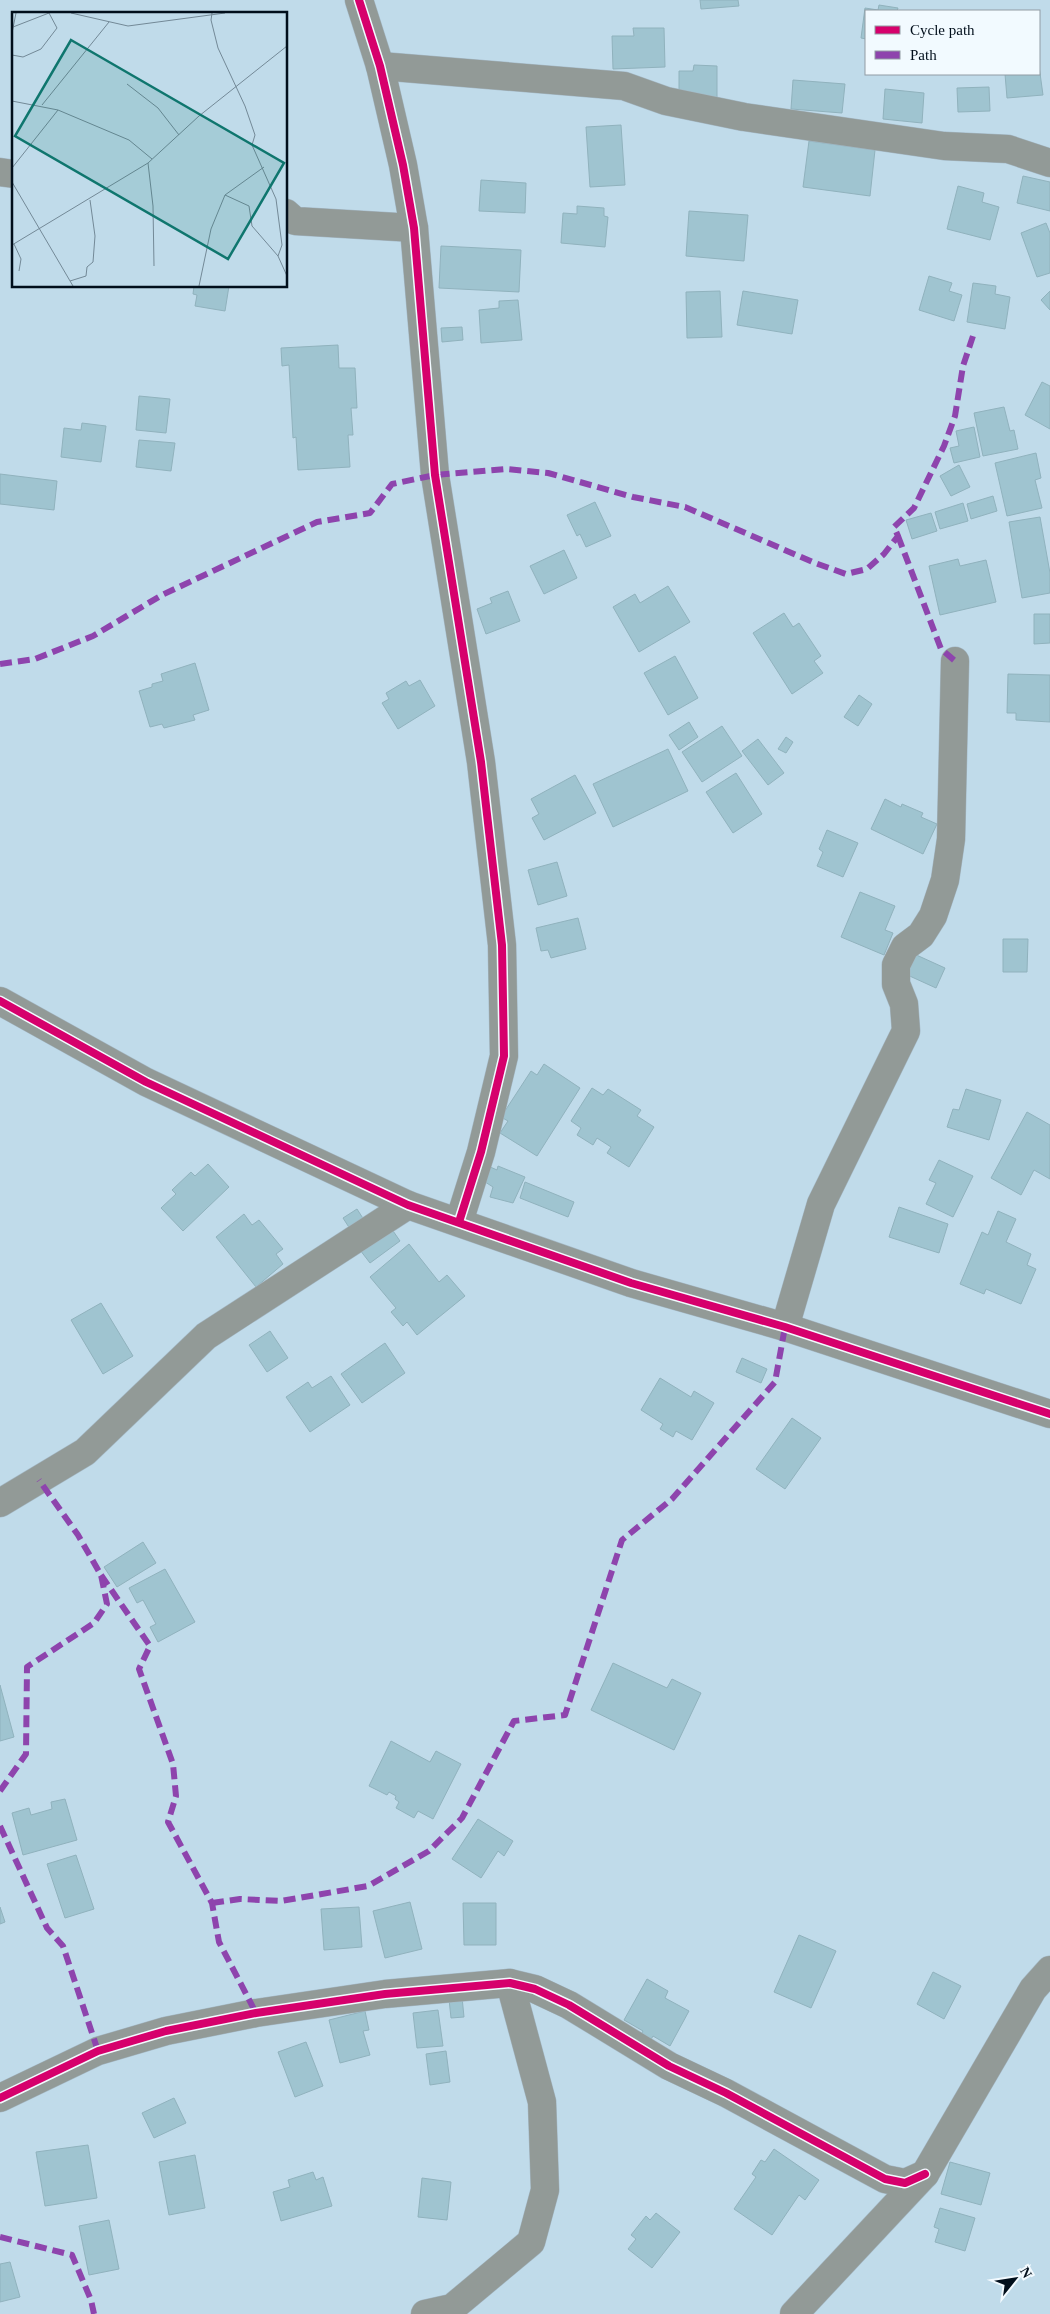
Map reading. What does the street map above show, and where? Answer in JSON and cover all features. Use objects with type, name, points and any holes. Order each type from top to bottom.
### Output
[{"type":"street","points":[[359,0],[380,66],[403,165],[414,228],[435,475],[482,762],[502,945],[504,1056],[481,1152],[459,1222]]},
{"type":"street","points":[[380,66],[624,86],[666,101],[744,117],[944,146],[1008,149],[1050,163]]},
{"type":"street","points":[[288,216],[295,221],[414,228]]},
{"type":"street","points":[[785,1327],[821,1204],[906,1031],[904,1004],[896,984],[896,965],[905,947],[921,936],[933,916],[945,880],[951,839],[955,661]]},
{"type":"street","points":[[0,1001],[146,1082],[408,1205],[631,1283],[785,1327],[1050,1414]]},
{"type":"street","points":[[0,1503],[84,1452],[206,1336],[408,1205]]},
{"type":"street","points":[[794,2314],[925,2174],[1033,1989],[1050,1970]]},
{"type":"street","points":[[0,2098],[98,2051],[166,2031],[256,2013],[385,1994],[510,1983],[535,1989],[569,2005],[669,2066],[726,2093],[886,2180],[905,2183],[925,2174]]},
{"type":"street","points":[[425,2314],[452,2308],[531,2242],[545,2190],[542,2102],[510,1983]]},
{"type":"building","points":[[700,0],[738,0],[739,6],[701,9]]},
{"type":"building","points":[[879,5],[898,8],[897,10],[878,10]]},
{"type":"building","points":[[865,8],[878,10],[865,10],[865,39],[861,38]]},
{"type":"building","points":[[633,28],[664,28],[665,67],[613,69],[612,36],[634,36]]},
{"type":"building","points":[[694,65],[717,66],[717,98],[679,97],[679,71],[693,71]]},
{"type":"building","points":[[1040,73],[1043,95],[1007,98],[1005,75],[1040,75]]},
{"type":"building","points":[[793,80],[845,84],[842,113],[791,109]]},
{"type":"building","points":[[989,87],[990,111],[958,112],[957,88]]},
{"type":"building","points":[[885,89],[924,93],[922,123],[883,119]]},
{"type":"building","points":[[621,125],[625,185],[590,187],[586,127]]},
{"type":"building","points":[[809,141],[875,150],[870,196],[803,187]]},
{"type":"building","points":[[1023,176],[1050,182],[1050,211],[1017,203]]},
{"type":"building","points":[[481,180],[526,183],[525,213],[479,211]]},
{"type":"building","points":[[958,186],[984,193],[982,202],[999,207],[990,240],[947,229]]},
{"type":"building","points":[[577,206],[604,208],[604,216],[608,217],[605,247],[561,243],[563,213],[577,214]]},
{"type":"building","points":[[689,211],[748,215],[744,261],[686,256]]},
{"type":"building","points":[[1046,223],[1050,233],[1050,273],[1037,277],[1021,233]]},
{"type":"building","points":[[441,246],[521,250],[519,292],[439,288]]},
{"type":"building","points":[[929,276],[952,283],[949,291],[962,295],[954,321],[919,310]]},
{"type":"building","points":[[973,283],[996,286],[995,294],[1010,297],[1005,329],[967,322]]},
{"type":"building","points":[[194,288],[229,288],[225,311],[195,306],[197,295],[193,294]]},
{"type":"building","points":[[720,291],[722,337],[687,338],[686,292]]},
{"type":"building","points":[[743,291],[798,300],[792,334],[737,325]]},
{"type":"building","points":[[1050,291],[1050,310],[1041,300]]},
{"type":"building","points":[[518,300],[522,340],[481,343],[479,310],[499,308],[499,301]]},
{"type":"building","points":[[462,327],[463,340],[442,342],[441,328]]},
{"type":"building","points":[[338,345],[339,368],[355,368],[357,408],[351,408],[353,435],[348,435],[350,467],[298,470],[296,437],[293,438],[289,365],[282,366],[281,348]]},
{"type":"building","points":[[1042,382],[1050,386],[1050,429],[1025,415]]},
{"type":"building","points":[[139,396],[170,399],[166,433],[136,430]]},
{"type":"building","points":[[1004,407],[1010,431],[1014,430],[1018,449],[983,456],[974,413]]},
{"type":"building","points":[[82,423],[106,426],[101,462],[61,457],[64,428],[81,430]]},
{"type":"building","points":[[974,427],[980,457],[954,463],[950,448],[959,446],[956,431]]},
{"type":"building","points":[[139,440],[175,443],[171,471],[136,467]]},
{"type":"building","points":[[1036,453],[1041,478],[1035,480],[1042,508],[1007,516],[995,463]]},
{"type":"building","points":[[959,465],[970,487],[951,496],[940,476]]},
{"type":"building","points":[[0,474],[57,481],[54,510],[0,504]]},
{"type":"building","points":[[993,496],[997,511],[971,519],[967,504]]},
{"type":"building","points":[[595,502],[611,536],[586,547],[580,534],[577,536],[567,515]]},
{"type":"building","points":[[963,503],[968,521],[940,529],[935,512]]},
{"type":"building","points":[[931,513],[937,531],[912,539],[906,520]]},
{"type":"building","points":[[1040,517],[1050,573],[1050,593],[1022,598],[1009,522]]},
{"type":"building","points":[[564,550],[577,578],[544,594],[530,566]]},
{"type":"building","points":[[958,559],[960,566],[986,560],[996,602],[940,615],[929,566]]},
{"type":"building","points":[[668,586],[690,622],[639,652],[613,607],[635,594],[640,603]]},
{"type":"building","points":[[508,591],[520,621],[486,634],[477,609],[492,603],[490,598]]},
{"type":"building","points":[[784,613],[793,627],[799,623],[821,656],[814,661],[823,673],[792,694],[753,633]]},
{"type":"building","points":[[1034,614],[1050,614],[1050,643],[1034,644]]},
{"type":"building","points":[[675,656],[698,698],[668,715],[644,673]]},
{"type":"building","points":[[195,663],[209,710],[193,715],[195,720],[164,728],[162,724],[150,727],[139,691],[163,681],[161,674]]},
{"type":"building","points":[[1008,674],[1050,675],[1050,722],[1016,720],[1016,713],[1007,713]]},
{"type":"building","points":[[420,680],[435,706],[398,729],[382,703],[389,699],[386,693],[406,681],[409,686]]},
{"type":"building","points":[[859,695],[872,704],[858,726],[844,717]]},
{"type":"building","points":[[689,722],[698,737],[679,750],[669,735]]},
{"type":"building","points":[[722,726],[742,756],[702,782],[682,752]]},
{"type":"building","points":[[786,737],[793,742],[786,753],[778,749]]},
{"type":"building","points":[[758,739],[784,773],[768,785],[742,751]]},
{"type":"building","points":[[668,749],[688,791],[613,827],[593,784]]},
{"type":"building","points":[[736,773],[762,814],[733,833],[706,792]]},
{"type":"building","points":[[575,775],[596,813],[544,840],[532,818],[539,814],[531,799]]},
{"type":"building","points":[[885,799],[901,807],[902,804],[923,813],[921,817],[937,824],[923,854],[871,829]]},
{"type":"building","points":[[827,830],[858,843],[843,877],[817,866],[823,852],[819,849]]},
{"type":"building","points":[[557,862],[567,896],[538,905],[528,870]]},
{"type":"building","points":[[860,892],[895,906],[885,930],[893,933],[884,955],[841,937]]},
{"type":"building","points":[[578,918],[586,949],[551,958],[548,950],[541,951],[536,928]]},
{"type":"building","points":[[1003,939],[1028,939],[1027,972],[1003,972]]},
{"type":"building","points":[[912,953],[945,968],[936,988],[903,973]]},
{"type":"building","points":[[544,1064],[580,1088],[537,1156],[500,1133],[508,1121],[501,1117],[531,1071],[537,1075]]},
{"type":"building","points":[[592,1088],[603,1095],[608,1089],[641,1110],[637,1116],[654,1127],[629,1167],[607,1153],[611,1147],[597,1138],[593,1145],[577,1135],[581,1128],[571,1121]]},
{"type":"building","points":[[966,1089],[1001,1100],[989,1140],[947,1127],[953,1109],[959,1110]]},
{"type":"building","points":[[1027,1112],[1050,1125],[1050,1179],[1034,1170],[1021,1195],[991,1178]]},
{"type":"building","points":[[939,1160],[973,1176],[953,1217],[926,1204],[936,1183],[929,1180]]},
{"type":"building","points":[[208,1164],[229,1187],[183,1231],[161,1208],[176,1194],[172,1190],[191,1172],[195,1176]]},
{"type":"building","points":[[488,1166],[497,1170],[498,1166],[525,1177],[513,1203],[490,1197],[493,1187],[482,1180]]},
{"type":"building","points":[[525,1182],[574,1202],[568,1217],[520,1198]]},
{"type":"building","points":[[899,1207],[948,1224],[939,1253],[889,1237]]},
{"type":"building","points":[[357,1209],[366,1223],[352,1232],[343,1218]]},
{"type":"building","points":[[998,1211],[1016,1219],[1006,1242],[1031,1254],[1027,1265],[1036,1269],[1021,1304],[986,1289],[984,1294],[960,1284],[982,1232],[988,1235]]},
{"type":"building","points":[[244,1214],[252,1225],[259,1220],[283,1249],[276,1254],[283,1264],[256,1287],[216,1237]]},
{"type":"building","points":[[391,1228],[400,1241],[370,1263],[360,1250]]},
{"type":"building","points":[[409,1244],[439,1282],[447,1275],[465,1296],[417,1335],[407,1322],[403,1326],[391,1312],[396,1308],[370,1277]]},
{"type":"building","points":[[101,1303],[133,1356],[103,1374],[71,1320]]},
{"type":"building","points":[[270,1331],[288,1358],[267,1372],[249,1345]]},
{"type":"building","points":[[385,1343],[405,1373],[362,1403],[341,1374]]},
{"type":"building","points":[[742,1358],[767,1369],[761,1383],[736,1372]]},
{"type":"building","points":[[331,1376],[350,1405],[310,1432],[286,1397],[308,1382],[312,1388]]},
{"type":"building","points":[[660,1378],[691,1397],[694,1391],[714,1403],[692,1440],[676,1431],[673,1437],[660,1429],[663,1424],[641,1410]]},
{"type":"building","points":[[792,1418],[821,1438],[785,1489],[756,1469]]},
{"type":"building","points":[[143,1542],[156,1563],[117,1587],[104,1567]]},
{"type":"building","points":[[165,1569],[195,1622],[158,1642],[150,1627],[156,1624],[143,1600],[137,1603],[129,1588]]},
{"type":"building","points":[[613,1663],[667,1688],[672,1679],[701,1693],[674,1750],[591,1710]]},
{"type":"building","points":[[0,1685],[14,1737],[0,1741]]},
{"type":"building","points":[[391,1741],[430,1762],[436,1751],[461,1764],[433,1819],[418,1811],[414,1818],[396,1808],[399,1802],[395,1799],[396,1796],[389,1792],[387,1795],[369,1786]]},
{"type":"building","points":[[65,1799],[77,1840],[23,1855],[12,1813],[29,1808],[31,1815],[52,1809],[51,1802]]},
{"type":"building","points":[[478,1819],[513,1841],[504,1856],[498,1851],[481,1878],[452,1859]]},
{"type":"building","points":[[76,1855],[94,1909],[65,1918],[47,1864]]},
{"type":"building","points":[[410,1902],[422,1949],[385,1958],[373,1911]]},
{"type":"building","points":[[463,1903],[496,1903],[496,1945],[464,1945]]},
{"type":"building","points":[[0,1907],[5,1922],[0,1924]]},
{"type":"building","points":[[359,1907],[362,1947],[324,1950],[321,1909]]},
{"type":"building","points":[[799,1935],[836,1951],[811,2008],[774,1992]]},
{"type":"building","points":[[933,1972],[961,1986],[944,2019],[917,2004]]},
{"type":"building","points":[[647,1979],[668,1991],[665,1998],[689,2011],[670,2046],[653,2036],[649,2043],[639,2038],[643,2031],[624,2020]]},
{"type":"building","points":[[462,1997],[464,2017],[451,2018],[449,1999]]},
{"type":"building","points":[[438,2010],[443,2046],[417,2048],[413,2013]]},
{"type":"building","points":[[365,2011],[369,2030],[363,2031],[370,2055],[340,2063],[329,2020]]},
{"type":"building","points":[[306,2042],[323,2086],[295,2097],[278,2052]]},
{"type":"building","points":[[446,2051],[450,2082],[430,2085],[426,2054]]},
{"type":"building","points":[[174,2098],[186,2123],[154,2138],[142,2113]]},
{"type":"building","points":[[88,2145],[97,2198],[45,2206],[36,2152]]},
{"type":"building","points":[[774,2149],[819,2180],[805,2200],[799,2195],[772,2235],[734,2209],[756,2177],[752,2174],[761,2160],[765,2162]]},
{"type":"building","points":[[195,2155],[205,2208],[169,2215],[159,2162]]},
{"type":"building","points":[[950,2162],[990,2173],[981,2205],[941,2194]]},
{"type":"building","points":[[313,2172],[316,2180],[323,2177],[332,2206],[281,2221],[273,2192],[290,2187],[288,2180]]},
{"type":"building","points":[[422,2178],[451,2182],[447,2220],[418,2217]]},
{"type":"building","points":[[940,2208],[975,2218],[965,2251],[935,2242],[939,2229],[934,2227]]},
{"type":"building","points":[[656,2213],[680,2232],[652,2268],[628,2249],[636,2239],[631,2235],[646,2216],[650,2220]]},
{"type":"building","points":[[109,2220],[119,2269],[89,2275],[79,2226]]},
{"type":"building","points":[[10,2262],[20,2297],[0,2302],[0,2264]]},
{"type":"marked path","points":[[0,664],[35,659],[93,636],[162,595],[317,522],[370,513],[392,484],[435,475],[506,469],[548,473],[633,497],[685,507],[815,563],[846,574],[867,569],[884,554],[898,536],[894,527],[914,508],[944,446],[955,416],[963,366],[974,333]]},
{"type":"marked path","points":[[898,536],[941,649],[955,661]]},
{"type":"marked path","points":[[212,1903],[240,1899],[281,1901],[368,1886],[429,1851],[462,1818],[514,1721],[565,1715],[622,1540],[672,1499],[775,1382],[785,1327]]},
{"type":"marked path","points":[[0,1791],[26,1754],[27,1667],[94,1623],[107,1604],[101,1575],[78,1535],[39,1480]]},
{"type":"marked path","points":[[101,1575],[150,1646],[139,1669],[173,1764],[176,1796],[168,1822],[212,1903],[219,1942],[256,2013]]},
{"type":"marked path","points":[[0,1826],[47,1928],[63,1946],[98,2051]]},
{"type":"marked path","points":[[0,2237],[72,2255],[91,2300],[94,2314]]},
{"type":"cycle path","points":[[359,0],[380,66],[403,165],[414,228],[435,475],[481,762],[502,945],[504,1056],[481,1152],[459,1222]]},
{"type":"cycle path","points":[[0,1001],[146,1082],[408,1205],[631,1283],[785,1327],[1050,1414]]},
{"type":"cycle path","points":[[0,2098],[98,2051],[166,2031],[256,2013],[385,1994],[510,1983],[535,1989],[569,2005],[669,2066],[726,2093],[885,2179],[905,2183],[925,2174]]}]
